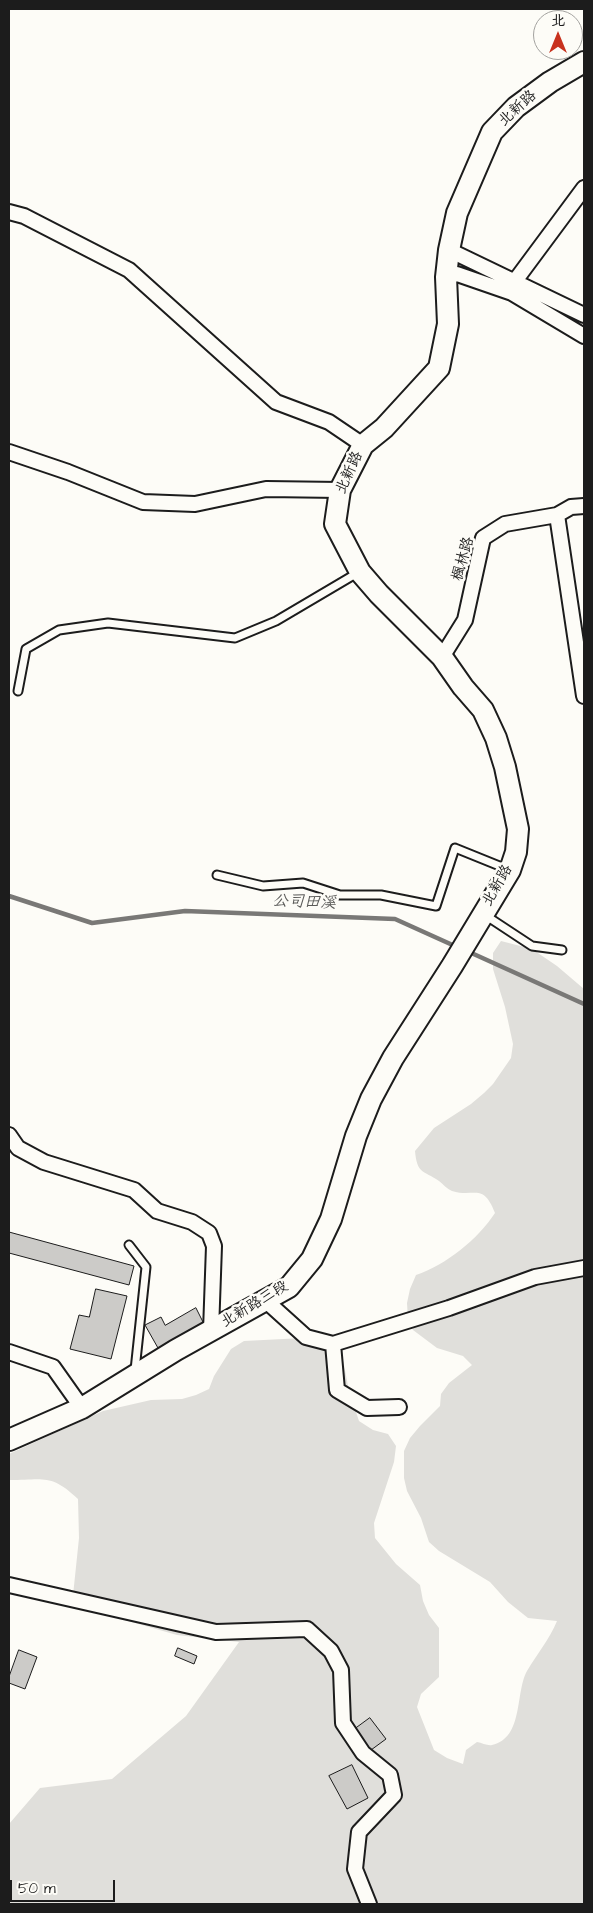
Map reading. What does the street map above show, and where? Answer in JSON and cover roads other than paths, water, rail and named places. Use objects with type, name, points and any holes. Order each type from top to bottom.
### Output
[{"type":"main road","name":"北新路","points":[[452,966],[510,870],[516,852],[518,829],[510,787],[496,738],[484,710],[442,658],[378,594],[360,572],[335,524],[340,490],[363,445],[384,428],[439,368],[448,324],[446,277],[449,250],[457,213],[492,132],[516,106],[550,82],[584,62]]},
{"type":"main road","name":"北新路三段","points":[[9,1440],[82,1408],[289,1287],[312,1259],[331,1219],[356,1136],[371,1099],[393,1058],[452,966]]},
{"type":"street","points":[[515,281],[584,188]]},
{"type":"street","points":[[9,212],[24,216],[129,270],[276,402],[330,422],[363,445]]},
{"type":"street","points":[[449,250],[584,315]]},
{"type":"street","points":[[446,277],[457,274],[512,293],[584,336]]},
{"type":"street","points":[[9,452],[68,472],[143,502],[195,504],[266,489],[340,490]]},
{"type":"street","name":"楓林路","points":[[442,658],[465,620],[484,538],[505,524],[557,515],[571,507],[584,506]]},
{"type":"street","points":[[557,515],[583,679],[584,696]]},
{"type":"street","points":[[9,1135],[18,1148],[44,1162],[134,1190],[157,1210],[192,1222],[209,1233],[214,1246],[211,1331]]},
{"type":"street","points":[[265,1300],[306,1338],[333,1344],[449,1308],[535,1277],[584,1268]]},
{"type":"street","points":[[333,1344],[337,1390],[367,1408],[399,1407]]},
{"type":"street","points":[[9,1352],[53,1367],[82,1408]]},
{"type":"street","points":[[9,1585],[216,1632],[307,1630],[331,1651],[342,1670],[343,1723],[362,1753],[390,1775],[394,1795],[359,1832],[355,1869],[369,1904]]},
{"type":"lane","points":[[18,691],[26,649],[59,630],[108,622],[236,638],[276,621],[360,572]]},
{"type":"lane","points":[[217,875],[263,886],[303,883],[340,895],[381,895],[436,906],[456,848],[510,870]]},
{"type":"lane","points":[[483,913],[532,946],[562,950]]},
{"type":"lane","points":[[130,1245],[146,1267],[135,1376]]},
{"type":"waterway","name":"公司田溪","points":[[9,896],[92,923],[185,911],[395,919],[457,947]]},
{"type":"waterway","name":"公司田溪","points":[[467,951],[584,1004]]}]
